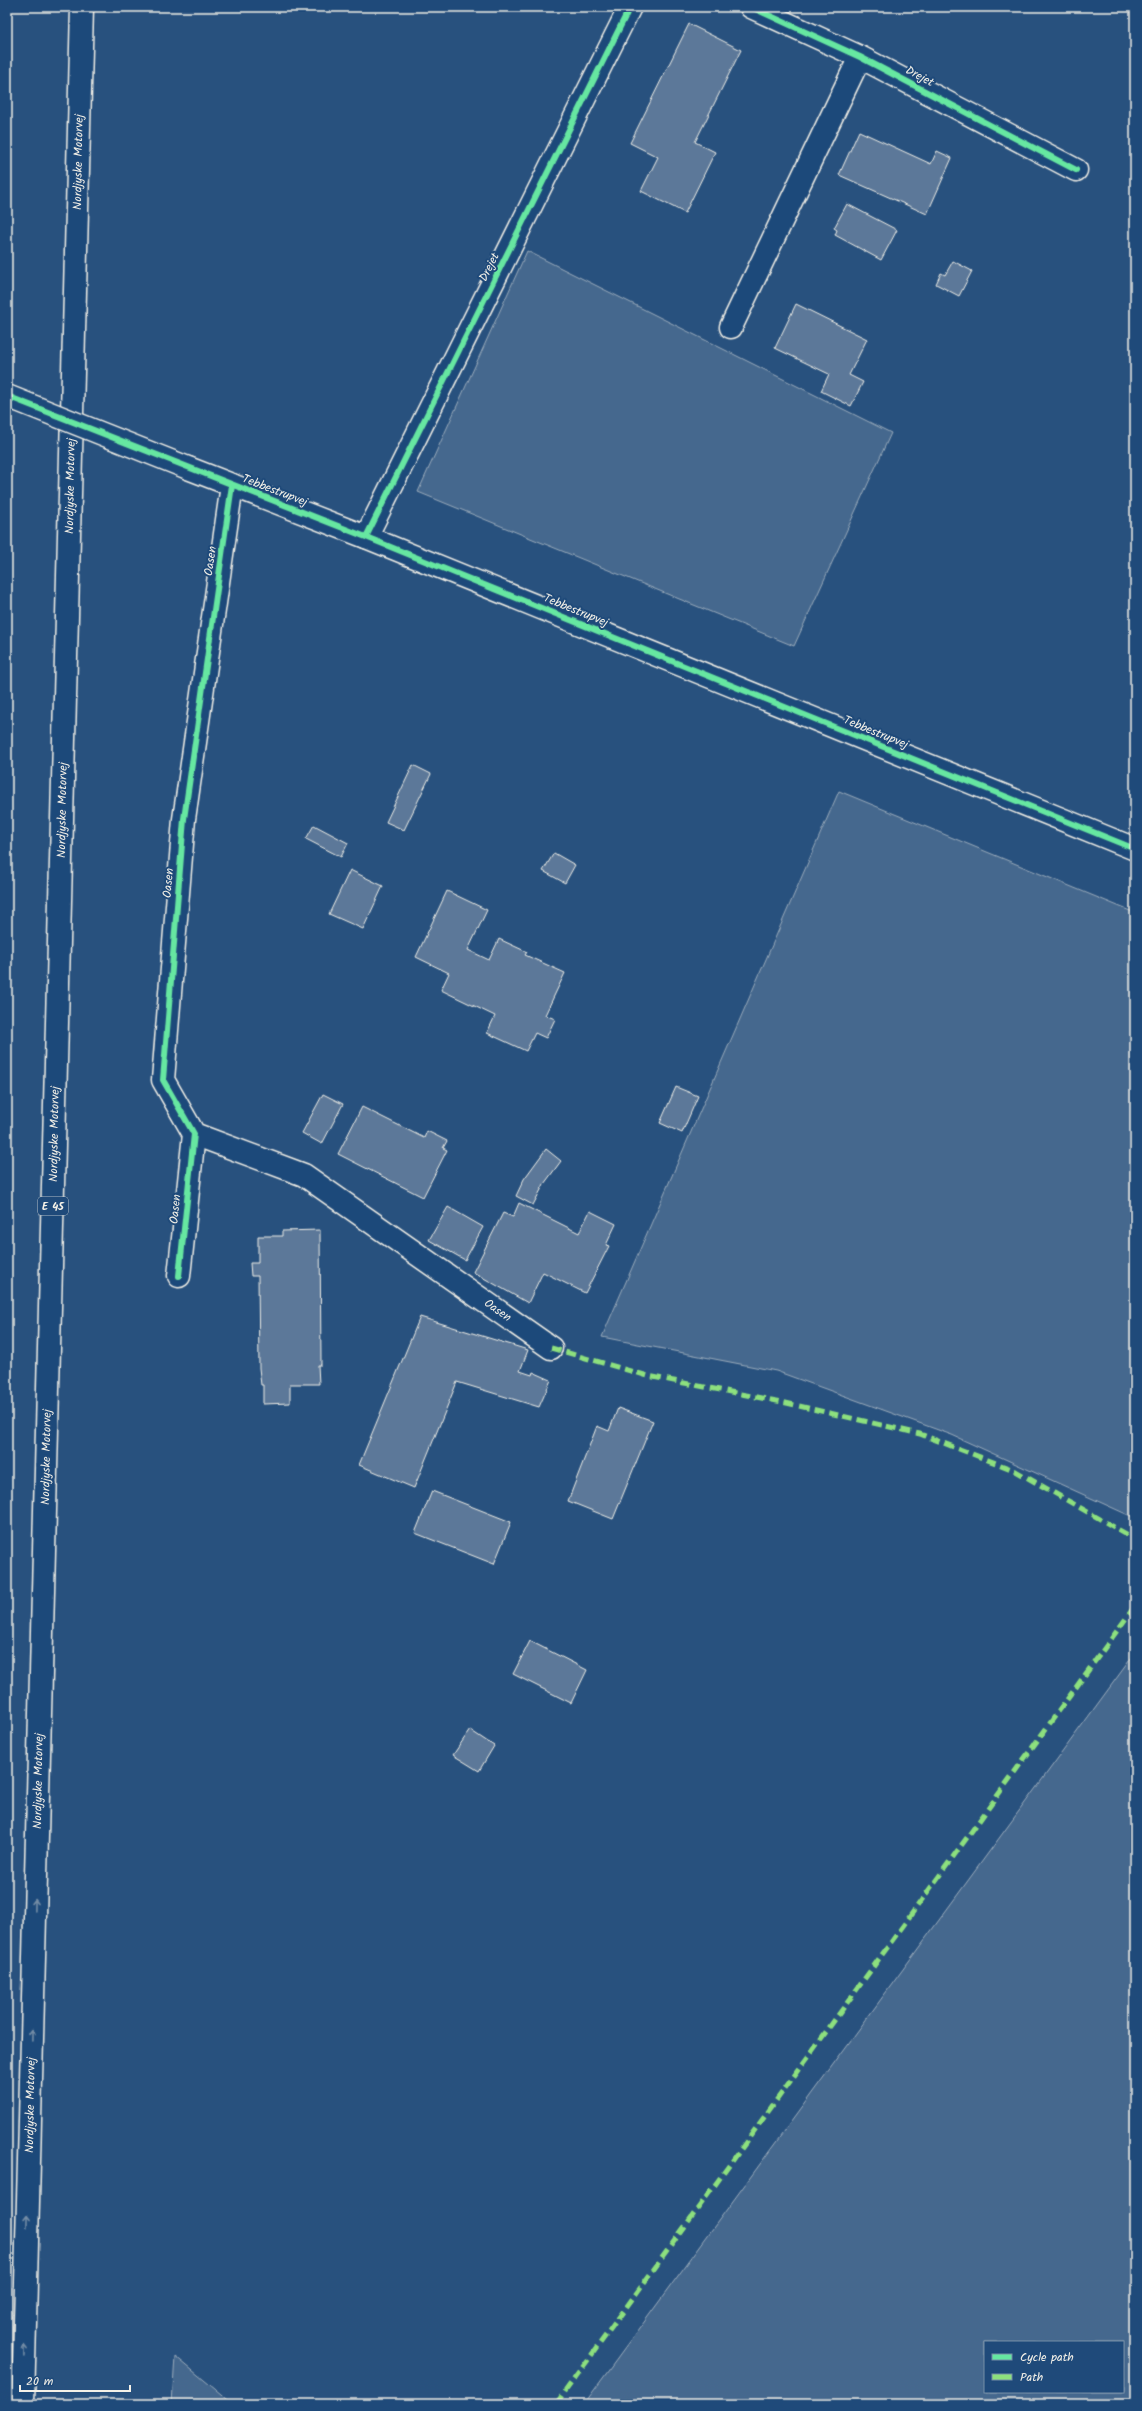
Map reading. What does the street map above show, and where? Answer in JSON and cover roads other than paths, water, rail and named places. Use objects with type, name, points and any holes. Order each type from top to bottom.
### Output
[{"type":"main road","name":"Nordjyske Motorvej","points":[[23,2404],[82,7]]},
{"type":"main road","name":"Drejet","points":[[366,537],[630,7]]},
{"type":"main road","name":"Drejet","points":[[751,7],[860,57],[1076,170]]},
{"type":"main road","points":[[731,327],[860,57]]},
{"type":"main road","name":"Tebbestrupvej","points":[[7,396],[366,537],[1135,849]]},
{"type":"main road","name":"Oasen","points":[[179,1276],[194,1134],[163,1080],[184,819],[232,485]]},
{"type":"main road","name":"Oasen","points":[[194,1134],[304,1175],[551,1348]]}]
